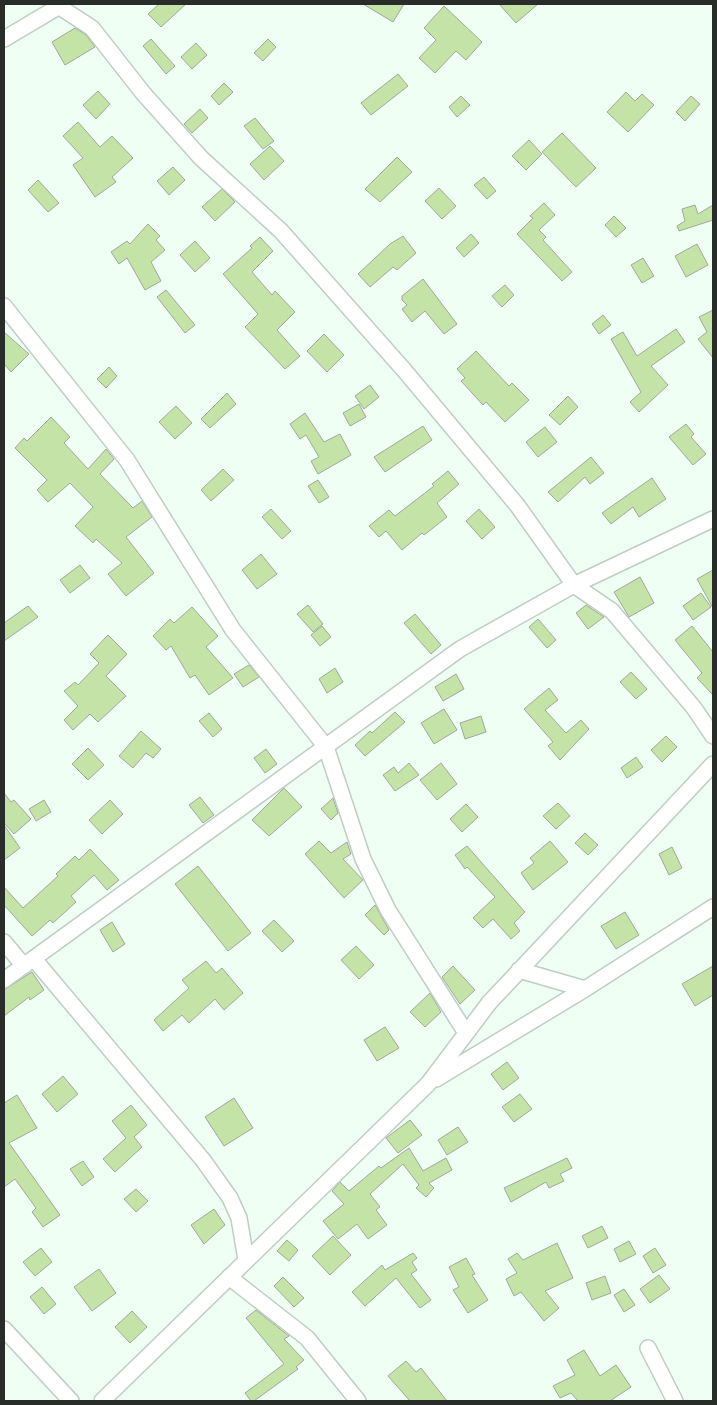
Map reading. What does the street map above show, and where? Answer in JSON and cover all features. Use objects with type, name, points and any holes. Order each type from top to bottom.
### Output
[{"type":"street","points":[[4,39],[58,5],[92,28],[143,93],[201,158],[287,238],[410,378],[517,505],[574,585],[612,611],[694,708],[713,736]]},
{"type":"street","points":[[4,306],[127,460],[233,630],[326,747],[367,868],[388,910],[466,1034]]},
{"type":"street","points":[[4,980],[460,649],[574,585],[713,519]]},
{"type":"street","points":[[102,1401],[428,1084],[489,1003],[713,764]]},
{"type":"street","points":[[428,1084],[585,989],[713,906]]},
{"type":"street","points":[[4,942],[29,962],[197,1153],[230,1198],[239,1218],[246,1260]]},
{"type":"street","points":[[519,970],[585,989]]},
{"type":"street","points":[[229,1276],[308,1338],[358,1401]]},
{"type":"street","points":[[4,1329],[71,1401]]},
{"type":"street","points":[[648,1348],[674,1401]]},
{"type":"building","points":[[159,4],[186,4],[161,27],[148,14]]},
{"type":"building","points":[[363,4],[404,4],[393,22]]},
{"type":"building","points":[[499,4],[538,4],[516,23]]},
{"type":"building","points":[[444,6],[482,42],[466,60],[456,51],[435,73],[419,58],[436,40],[424,28]]},
{"type":"building","points":[[75,28],[86,35],[95,47],[65,65],[52,42]]},
{"type":"building","points":[[151,39],[175,66],[166,74],[143,46]]},
{"type":"building","points":[[268,39],[276,47],[263,61],[254,53]]},
{"type":"building","points":[[196,43],[207,55],[192,69],[181,57]]},
{"type":"building","points":[[398,74],[408,86],[371,115],[361,103]]},
{"type":"building","points":[[224,83],[233,92],[219,105],[211,96]]},
{"type":"building","points":[[98,91],[110,104],[96,119],[83,105]]},
{"type":"building","points":[[626,92],[635,101],[642,94],[654,105],[628,132],[607,112]]},
{"type":"building","points":[[461,96],[470,105],[457,117],[449,107]]},
{"type":"building","points":[[691,96],[700,104],[685,121],[676,112]]},
{"type":"building","points":[[200,109],[208,118],[192,133],[184,124]]},
{"type":"building","points":[[255,118],[274,141],[263,149],[244,126]]},
{"type":"building","points":[[78,122],[100,147],[112,136],[133,158],[112,177],[116,182],[95,197],[73,165],[83,158],[63,136]]},
{"type":"building","points":[[562,133],[596,168],[576,187],[542,152]]},
{"type":"building","points":[[529,140],[542,154],[526,170],[512,156]]},
{"type":"building","points":[[270,146],[284,161],[264,180],[250,164]]},
{"type":"building","points":[[397,157],[412,172],[380,202],[365,189]]},
{"type":"building","points":[[173,167],[185,180],[169,195],[157,181]]},
{"type":"building","points":[[484,177],[496,191],[487,199],[474,185]]},
{"type":"building","points":[[38,180],[59,203],[48,212],[28,190]]},
{"type":"building","points":[[439,188],[456,206],[442,219],[425,201]]},
{"type":"building","points":[[222,189],[235,202],[215,221],[202,207]]},
{"type":"building","points":[[544,203],[555,215],[539,230],[546,237],[543,240],[572,272],[562,281],[517,234],[533,218],[530,216]]},
{"type":"building","points":[[695,205],[698,214],[713,205],[713,220],[679,231],[677,226],[685,221],[682,209]]},
{"type":"building","points":[[614,216],[626,228],[616,237],[605,225]]},
{"type":"building","points":[[148,224],[160,236],[156,240],[165,250],[151,262],[161,281],[145,290],[127,258],[119,264],[111,252],[127,241],[130,244]]},
{"type":"building","points":[[471,234],[479,243],[464,257],[456,248]]},
{"type":"building","points":[[403,236],[416,253],[397,270],[393,267],[370,287],[358,274],[390,244]]},
{"type":"building","points":[[260,237],[273,251],[252,272],[272,295],[275,291],[295,312],[277,330],[300,356],[285,369],[245,327],[258,314],[223,274],[252,248],[250,246]]},
{"type":"building","points":[[195,241],[210,258],[195,272],[180,255]]},
{"type":"building","points":[[697,244],[708,265],[686,277],[675,256]]},
{"type":"building","points":[[643,258],[654,276],[642,283],[631,265]]},
{"type":"building","points":[[423,279],[457,324],[444,334],[425,311],[412,322],[402,309],[407,305],[402,300],[402,296]]},
{"type":"building","points":[[505,285],[514,295],[502,307],[492,296]]},
{"type":"building","points":[[166,290],[195,325],[185,333],[157,297]]},
{"type":"building","points":[[713,310],[713,358],[698,339],[707,332],[699,317]]},
{"type":"building","points":[[603,315],[611,325],[599,334],[592,324]]},
{"type":"building","points":[[676,329],[685,342],[651,366],[668,385],[639,412],[630,402],[641,392],[611,339],[623,332],[637,356]]},
{"type":"building","points":[[4,332],[29,354],[11,372],[4,364]]},
{"type":"building","points":[[324,334],[344,355],[327,372],[307,351]]},
{"type":"building","points":[[476,351],[509,386],[512,383],[529,400],[505,422],[486,402],[483,405],[461,381],[465,378],[457,369]]},
{"type":"building","points":[[109,367],[117,376],[106,388],[97,379]]},
{"type":"building","points":[[370,385],[379,397],[364,409],[355,396]]},
{"type":"building","points":[[227,393],[236,404],[210,428],[201,419]]},
{"type":"building","points":[[568,396],[578,407],[560,425],[549,415]]},
{"type":"building","points":[[359,404],[366,417],[350,426],[343,413]]},
{"type":"building","points":[[176,406],[192,423],[175,439],[159,422]]},
{"type":"building","points":[[305,413],[324,442],[340,434],[351,455],[318,474],[311,461],[319,457],[306,435],[300,439],[290,424]]},
{"type":"building","points":[[51,417],[70,437],[64,443],[88,469],[106,449],[114,459],[100,474],[133,508],[142,501],[152,517],[126,537],[154,573],[126,596],[108,574],[122,563],[96,539],[93,543],[75,526],[93,507],[70,483],[48,502],[37,490],[47,480],[15,448],[24,438],[27,441]]},
{"type":"building","points":[[686,424],[694,434],[691,437],[706,454],[693,465],[669,437]]},
{"type":"building","points":[[423,426],[432,440],[385,472],[374,457]]},
{"type":"building","points":[[545,427],[557,442],[538,457],[526,442]]},
{"type":"building","points":[[591,457],[604,473],[590,484],[585,477],[558,502],[548,492]]},
{"type":"building","points":[[223,469],[234,480],[211,501],[201,490]]},
{"type":"building","points":[[448,471],[459,484],[437,503],[447,517],[424,535],[422,533],[402,550],[386,531],[379,537],[369,526],[389,510],[395,516],[434,486],[432,484]]},
{"type":"building","points":[[652,478],[666,499],[639,517],[633,507],[611,524],[602,513]]},
{"type":"building","points":[[318,480],[329,497],[319,503],[308,486]]},
{"type":"building","points":[[271,509],[291,531],[282,539],[262,517]]},
{"type":"building","points":[[479,509],[495,527],[482,539],[466,521]]},
{"type":"building","points":[[261,554],[277,574],[257,589],[242,570]]},
{"type":"building","points":[[80,565],[90,578],[70,593],[60,580]]},
{"type":"building","points":[[713,570],[713,608],[697,579]]},
{"type":"building","points":[[640,577],[654,603],[629,617],[614,592]]},
{"type":"building","points":[[701,593],[711,607],[693,620],[683,606]]},
{"type":"building","points":[[308,605],[323,624],[313,632],[297,614]]},
{"type":"building","points":[[586,605],[604,617],[588,629],[576,613]]},
{"type":"building","points":[[28,606],[38,617],[4,641],[4,623]]},
{"type":"building","points":[[192,607],[218,636],[206,647],[233,678],[209,695],[195,675],[190,678],[171,646],[166,650],[153,636],[170,619],[174,623]]},
{"type":"building","points":[[415,614],[441,645],[431,654],[404,623]]},
{"type":"building","points":[[538,619],[556,640],[547,648],[529,627]]},
{"type":"building","points":[[322,626],[331,637],[320,646],[311,635]]},
{"type":"building","points":[[692,626],[713,652],[713,695],[697,678],[702,673],[675,640]]},
{"type":"building","points":[[108,635],[127,654],[106,676],[126,696],[98,722],[90,714],[73,730],[64,720],[78,706],[64,691],[75,682],[78,685],[99,663],[90,654]]},
{"type":"building","points":[[249,665],[259,677],[243,687],[234,674]]},
{"type":"building","points":[[335,668],[343,682],[327,693],[319,679]]},
{"type":"building","points":[[631,672],[647,689],[636,699],[620,682]]},
{"type":"building","points":[[456,674],[464,689],[443,701],[435,687]]},
{"type":"building","points":[[549,688],[558,700],[545,710],[566,733],[581,720],[589,729],[560,760],[548,746],[553,742],[524,709]]},
{"type":"building","points":[[444,709],[457,730],[434,744],[421,723]]},
{"type":"building","points":[[395,712],[405,722],[365,756],[355,745],[370,731],[372,733]]},
{"type":"building","points":[[209,713],[222,729],[213,737],[199,721]]},
{"type":"building","points":[[481,716],[486,732],[465,739],[460,723]]},
{"type":"building","points":[[141,731],[161,749],[153,758],[146,753],[133,768],[119,756]]},
{"type":"building","points":[[666,736],[677,747],[662,762],[651,750]]},
{"type":"building","points":[[88,748],[104,765],[88,780],[72,764]]},
{"type":"building","points":[[266,749],[277,764],[265,773],[254,758]]},
{"type":"building","points":[[636,757],[643,767],[627,778],[621,768]]},
{"type":"building","points":[[409,763],[419,775],[395,791],[383,775],[394,767],[398,773]]},
{"type":"building","points":[[441,763],[457,784],[437,800],[420,780]]},
{"type":"building","points":[[284,788],[302,807],[269,836],[252,820]]},
{"type":"building","points":[[4,793],[11,802],[14,800],[31,819],[14,834],[4,823]]},
{"type":"building","points":[[200,797],[214,815],[203,823],[189,805]]},
{"type":"building","points":[[333,798],[338,813],[331,820],[321,809]]},
{"type":"building","points":[[44,800],[51,812],[36,821],[29,809]]},
{"type":"building","points":[[110,800],[123,814],[102,834],[89,820]]},
{"type":"building","points":[[558,803],[570,816],[556,829],[543,816]]},
{"type":"building","points":[[466,804],[478,817],[462,832],[450,819]]},
{"type":"building","points":[[4,825],[20,848],[4,860]]},
{"type":"building","points":[[585,833],[598,845],[588,855],[575,843]]},
{"type":"building","points":[[319,841],[331,853],[347,842],[351,854],[343,859],[363,880],[344,898],[305,854]]},
{"type":"building","points":[[550,841],[568,862],[533,890],[521,873],[534,863],[530,858]]},
{"type":"building","points":[[467,846],[525,912],[514,923],[520,931],[511,939],[493,919],[483,928],[473,918],[495,897],[467,867],[465,869],[455,855]]},
{"type":"building","points":[[672,847],[682,868],[669,875],[659,854]]},
{"type":"building","points":[[90,849],[119,880],[107,890],[94,875],[71,896],[76,902],[53,923],[50,920],[32,936],[4,905],[4,887],[23,908],[58,876],[56,874],[75,856],[79,860]]},
{"type":"building","points":[[198,866],[251,933],[228,951],[175,884]]},
{"type":"building","points":[[375,905],[389,930],[384,935],[365,915]]},
{"type":"building","points":[[625,912],[639,935],[616,949],[601,926]]},
{"type":"building","points":[[274,920],[294,941],[282,952],[262,931]]},
{"type":"building","points":[[112,922],[125,944],[113,952],[100,930]]},
{"type":"building","points":[[356,946],[374,965],[359,979],[341,960]]},
{"type":"building","points":[[206,961],[216,973],[222,968],[243,993],[224,1010],[215,999],[189,1023],[182,1015],[163,1031],[154,1020],[189,988],[182,980]]},
{"type":"building","points":[[453,966],[475,990],[460,1004],[442,977]]},
{"type":"building","points":[[713,966],[713,995],[695,1006],[682,984]]},
{"type":"building","points":[[32,972],[44,990],[30,1000],[29,997],[4,1016],[4,990]]},
{"type":"building","points":[[430,993],[441,1012],[425,1027],[410,1012]]},
{"type":"building","points":[[385,1027],[399,1048],[377,1061],[364,1040]]},
{"type":"building","points":[[507,1062],[519,1078],[503,1090],[491,1074]]},
{"type":"building","points":[[63,1076],[78,1094],[57,1112],[42,1094]]},
{"type":"building","points":[[520,1094],[532,1109],[514,1122],[502,1107]]},
{"type":"building","points":[[17,1095],[37,1128],[9,1143],[60,1215],[43,1227],[32,1212],[36,1208],[15,1179],[4,1187],[4,1103]]},
{"type":"building","points":[[234,1098],[253,1128],[224,1146],[205,1117]]},
{"type":"building","points":[[131,1105],[147,1125],[134,1137],[142,1147],[115,1172],[103,1159],[126,1138],[112,1121]]},
{"type":"building","points":[[410,1120],[422,1135],[398,1153],[386,1138]]},
{"type":"building","points":[[458,1127],[468,1142],[447,1155],[438,1140]]},
{"type":"building","points":[[409,1148],[423,1171],[446,1158],[452,1170],[429,1183],[434,1188],[426,1197],[416,1188],[419,1185],[403,1164],[370,1194],[380,1207],[376,1210],[387,1225],[368,1239],[357,1224],[338,1239],[323,1221],[344,1204],[332,1191],[340,1182],[349,1191],[379,1166],[381,1168]]},
{"type":"building","points":[[567,1158],[572,1168],[560,1174],[564,1181],[549,1188],[546,1182],[511,1202],[504,1188]]},
{"type":"building","points":[[83,1161],[94,1177],[82,1186],[70,1169]]},
{"type":"building","points":[[136,1189],[148,1201],[136,1212],[124,1199]]},
{"type":"building","points":[[214,1209],[225,1225],[204,1244],[191,1225]]},
{"type":"building","points":[[602,1226],[608,1238],[588,1248],[582,1236]]},
{"type":"building","points":[[333,1236],[351,1255],[330,1275],[312,1256]]},
{"type":"building","points":[[287,1240],[298,1250],[289,1261],[277,1251]]},
{"type":"building","points":[[629,1241],[636,1254],[620,1262],[614,1249]]},
{"type":"building","points":[[557,1243],[573,1278],[545,1291],[559,1308],[544,1321],[521,1292],[514,1296],[506,1279],[517,1273],[508,1259],[517,1253],[523,1260]]},
{"type":"building","points":[[41,1248],[52,1262],[35,1276],[23,1262]]},
{"type":"building","points":[[655,1248],[666,1265],[653,1273],[643,1256]]},
{"type":"building","points":[[413,1253],[417,1258],[412,1262],[417,1270],[411,1274],[431,1300],[420,1308],[396,1278],[365,1306],[352,1292],[382,1265],[385,1270]]},
{"type":"building","points":[[466,1258],[475,1274],[472,1275],[488,1300],[468,1313],[453,1290],[459,1287],[449,1267]]},
{"type":"building","points":[[99,1269],[116,1293],[92,1311],[74,1287]]},
{"type":"building","points":[[659,1275],[670,1289],[650,1303],[640,1289]]},
{"type":"building","points":[[605,1276],[611,1293],[592,1300],[586,1283]]},
{"type":"building","points":[[283,1277],[304,1298],[294,1307],[274,1286]]},
{"type":"building","points":[[42,1287],[56,1304],[44,1314],[30,1297]]},
{"type":"building","points":[[624,1289],[635,1305],[624,1312],[614,1295]]},
{"type":"building","points":[[256,1310],[289,1336],[284,1339],[304,1360],[296,1367],[298,1369],[254,1401],[251,1401],[245,1393],[284,1364],[246,1318]]},
{"type":"building","points":[[132,1311],[147,1327],[130,1343],[115,1327]]},
{"type":"building","points":[[584,1350],[600,1376],[616,1365],[631,1387],[610,1401],[578,1401],[571,1393],[560,1398],[553,1386],[575,1375],[567,1360]]},
{"type":"building","points":[[406,1361],[416,1372],[421,1368],[447,1401],[410,1401],[388,1376]]}]
